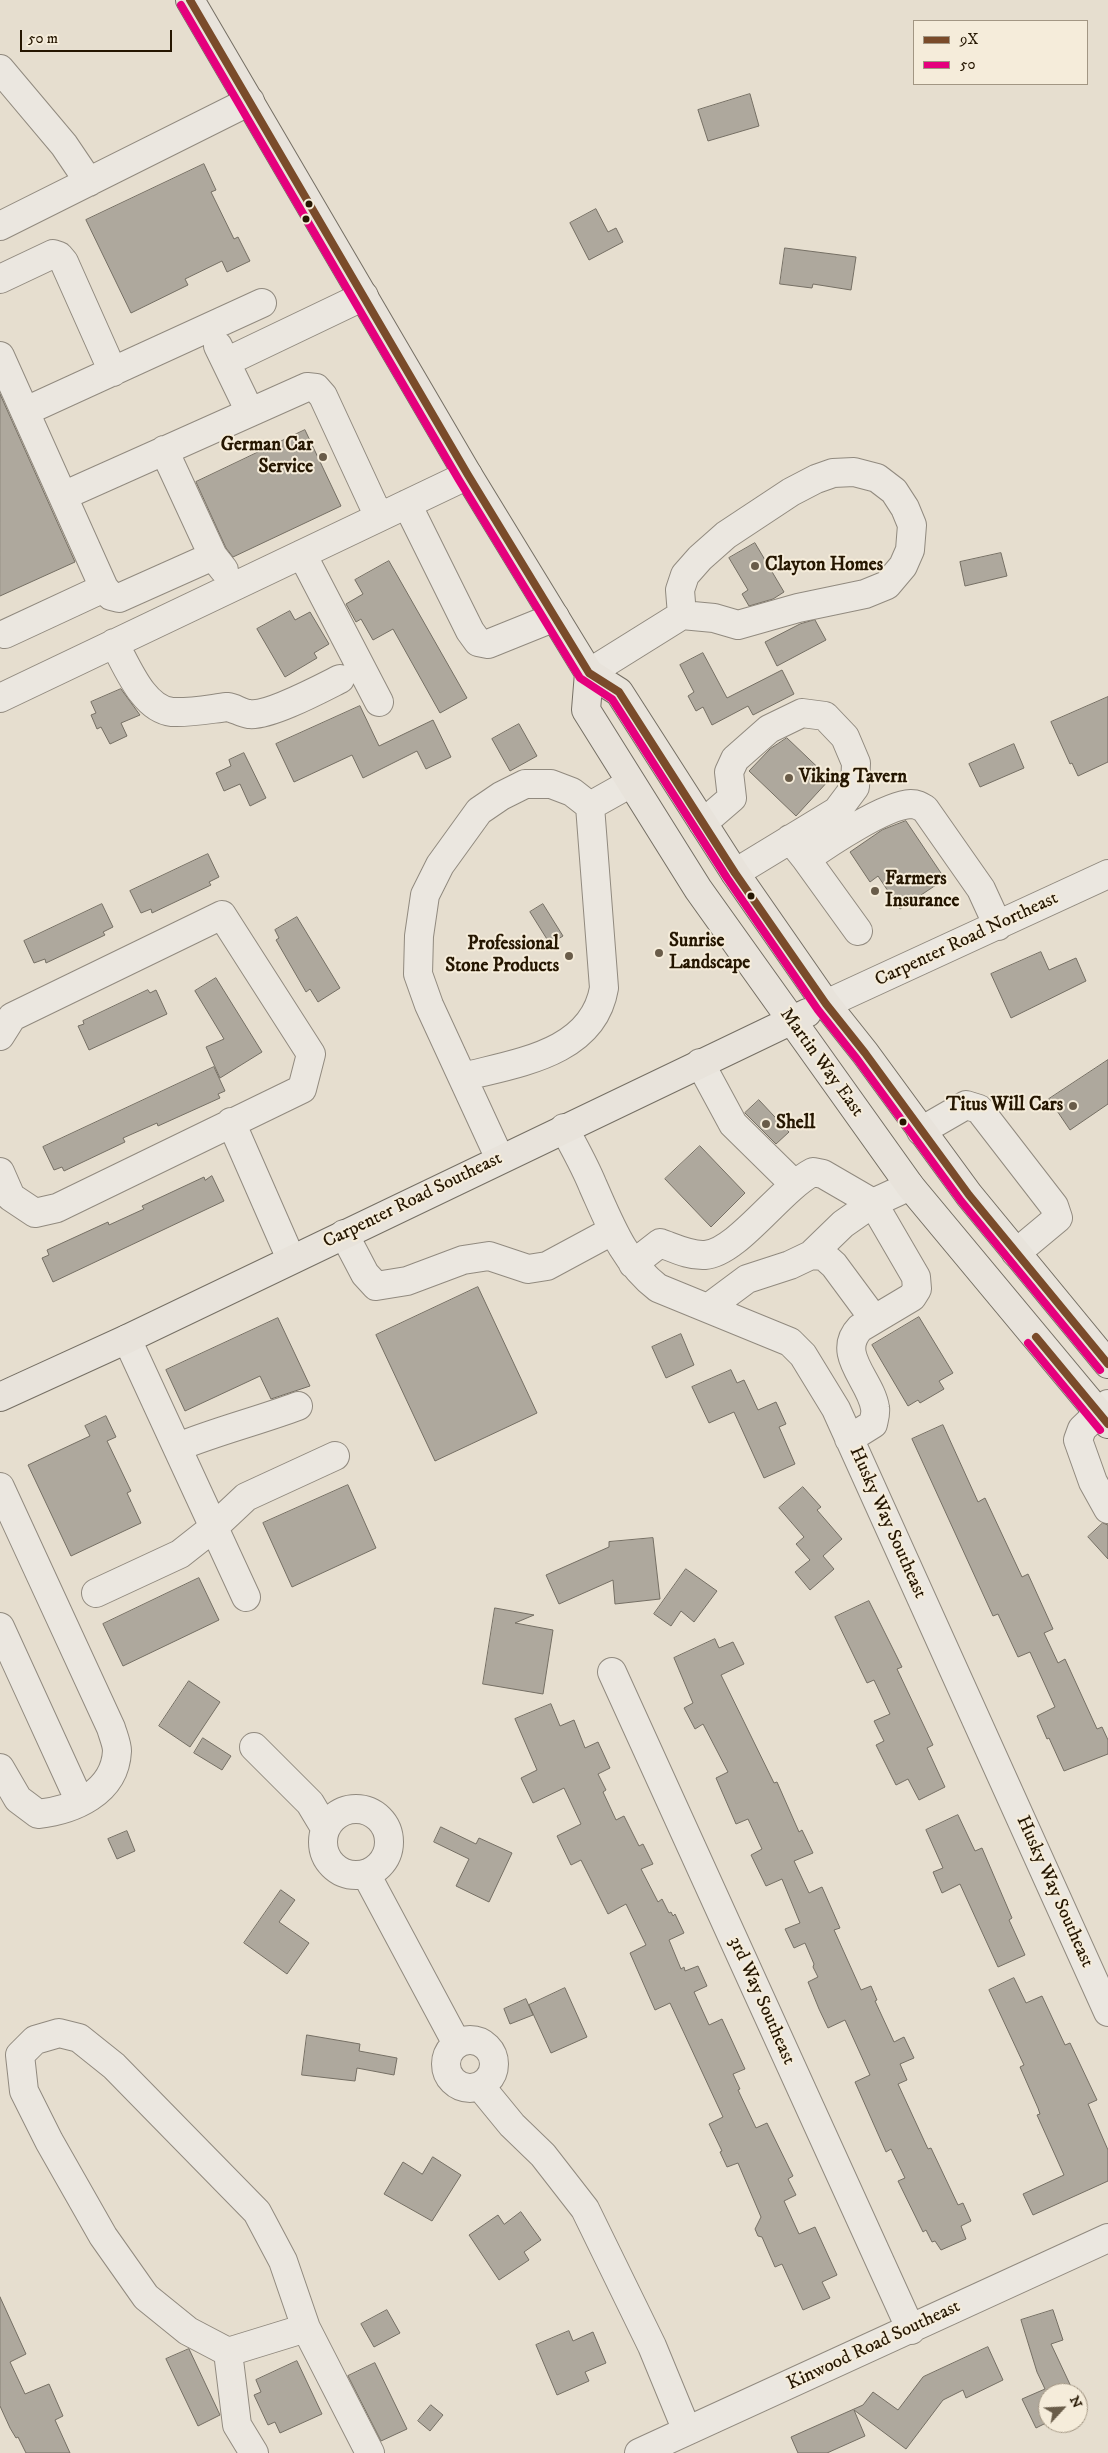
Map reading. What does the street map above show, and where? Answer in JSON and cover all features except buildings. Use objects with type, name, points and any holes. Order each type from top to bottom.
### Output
[{"type":"main road","name":"Martin Way East","points":[[190,0],[468,475],[589,673],[619,692],[735,873],[826,1004],[1016,1253],[1108,1364]]},
{"type":"main road","name":"Martin Way East","points":[[589,673],[586,710],[698,888],[790,1020],[910,1186],[1105,1414]]},
{"type":"main road","name":"Carpenter Road Southeast","points":[[0,1397],[826,1004]]},
{"type":"street","points":[[0,69],[64,145],[89,182]]},
{"type":"street","points":[[0,226],[250,101]]},
{"type":"street","points":[[0,279],[53,254],[59,256],[64,262],[113,372]]},
{"type":"street","points":[[226,362],[364,296]]},
{"type":"street","points":[[26,411],[262,303]]},
{"type":"street","points":[[210,327],[250,412]]},
{"type":"street","points":[[0,356],[104,588],[110,596],[119,598],[213,556]]},
{"type":"street","points":[[63,496],[306,387],[316,388],[323,396],[379,517]]},
{"type":"street","points":[[164,450],[213,556],[235,585]]},
{"type":"street","points":[[589,673],[682,614],[714,618],[738,625],[798,608],[865,594],[887,586],[903,566],[910,550],[912,525],[905,508],[894,491],[877,478],[854,472],[833,473],[816,479],[791,492],[726,534],[700,558],[685,575],[680,590],[682,614]]},
{"type":"street","points":[[0,698],[468,475]]},
{"type":"street","points":[[407,504],[470,630],[478,642],[488,644],[555,617]]},
{"type":"street","points":[[302,554],[379,702]]},
{"type":"street","points":[[5,634],[104,588]]},
{"type":"street","points":[[114,643],[143,692],[153,704],[163,710],[174,712],[227,707],[236,708],[248,714],[258,714],[313,693],[340,679]]},
{"type":"street","points":[[703,823],[732,798],[729,772],[735,759],[769,729],[802,714],[825,716],[845,737],[856,763],[855,786],[837,811],[798,849]]},
{"type":"street","points":[[590,806],[631,783]]},
{"type":"street","points":[[463,1077],[561,1047],[586,1028],[596,1012],[604,988],[590,806],[572,792],[551,784],[525,784],[490,802],[479,811],[429,884],[419,936],[418,974],[429,1005],[500,1159]]},
{"type":"street","points":[[735,873],[854,827],[898,807],[918,804],[925,809],[981,889],[998,926]]},
{"type":"street","points":[[798,849],[858,932]]},
{"type":"street","name":"Carpenter Road Northeast","points":[[826,1004],[1108,874]]},
{"type":"street","points":[[0,1036],[12,1016],[222,915],[311,1054],[302,1089],[57,1208],[35,1213],[11,1197],[0,1172]]},
{"type":"street","points":[[700,1063],[733,1124],[794,1184]]},
{"type":"street","points":[[922,1131],[966,1105],[979,1109],[1054,1206],[1058,1218],[1016,1253]]},
{"type":"street","points":[[231,1122],[291,1259]]},
{"type":"street","name":"Husky Way Southeast","points":[[564,1128],[593,1185],[612,1232],[643,1277],[658,1288],[790,1342],[808,1362],[836,1409],[1108,2012]]},
{"type":"street","points":[[633,1264],[660,1243],[687,1253],[703,1255],[725,1249],[794,1184],[813,1172],[823,1174],[873,1203],[916,1277],[917,1289],[912,1297],[860,1328],[853,1335],[850,1344],[851,1354],[876,1410],[872,1424],[866,1430],[849,1439]]},
{"type":"street","points":[[708,1308],[747,1279],[790,1265],[811,1255],[843,1224],[873,1203],[910,1186]]},
{"type":"street","points":[[344,1234],[365,1274],[376,1286],[407,1281],[463,1260],[489,1256],[528,1270],[547,1266],[612,1232]]},
{"type":"street","points":[[811,1255],[824,1256],[834,1265],[874,1319]]},
{"type":"street","points":[[127,1338],[246,1597]]},
{"type":"street","points":[[178,1447],[212,1433],[270,1417],[298,1406]]},
{"type":"street","points":[[1105,1414],[1082,1429],[1078,1440],[1093,1482],[1108,1509]]},
{"type":"street","points":[[96,1593],[180,1554],[213,1528],[246,1497],[335,1456]]},
{"type":"street","points":[[0,1487],[8,1531],[112,1728],[117,1750],[113,1770],[102,1788],[93,1796],[59,1812],[38,1814],[18,1799],[0,1768]]},
{"type":"street","points":[[0,1627],[80,1802]]},
{"type":"street","name":"3rd Way Southeast","points":[[612,1672],[911,2330]]},
{"type":"street","points":[[254,1747],[310,1803],[325,1828]]},
{"type":"street","points":[[351,1808],[368,1811],[382,1820],[390,1840],[384,1861],[376,1869],[366,1874],[356,1876],[345,1874],[335,1868],[323,1850],[322,1839],[325,1828],[332,1818],[340,1812],[351,1808]]},
{"type":"street","points":[[366,1874],[457,2044],[447,2057],[448,2073],[458,2085],[465,2088],[480,2086],[512,2125],[543,2155],[585,2209],[652,2346],[687,2431]]},
{"type":"street","points":[[306,2328],[228,2352],[188,2331],[146,2297],[103,2236],[49,2141],[24,2091],[20,2055],[35,2040],[59,2033],[79,2038],[114,2066],[257,2212],[283,2260],[306,2328],[364,2452]]},
{"type":"street","name":"Kinwood Road Southeast","points":[[654,2450],[687,2431],[911,2330],[1108,2238]]},
{"type":"street","points":[[228,2352],[237,2425],[254,2453]]},
{"type":"transit line","name":"9X","points":[[190,0],[468,475],[589,673],[619,692],[735,873],[826,1004],[865,1053],[969,1195],[1108,1364]]},
{"type":"transit line","name":"50","points":[[181,5],[459,480],[580,678],[612,699],[727,878],[818,1010],[857,1059],[961,1201],[1100,1370]]},
{"type":"transit line","name":"9X","points":[[1036,1337],[1108,1424]]},
{"type":"transit line","name":"50","points":[[1028,1343],[1100,1430]]},
{"type":"place","name":"German Car Service","points":[[323,457]]},
{"type":"place","name":"Clayton Homes","points":[[755,566]]},
{"type":"place","name":"Viking Tavern","points":[[789,778]]},
{"type":"place","name":"Farmers Insurance","points":[[875,891]]},
{"type":"place","name":"Sunrise Landscape","points":[[659,953]]},
{"type":"place","name":"Professional Stone Products","points":[[569,956]]},
{"type":"place","name":"Titus Will Cars","points":[[1073,1106]]},
{"type":"place","name":"Shell","points":[[766,1124]]}]
